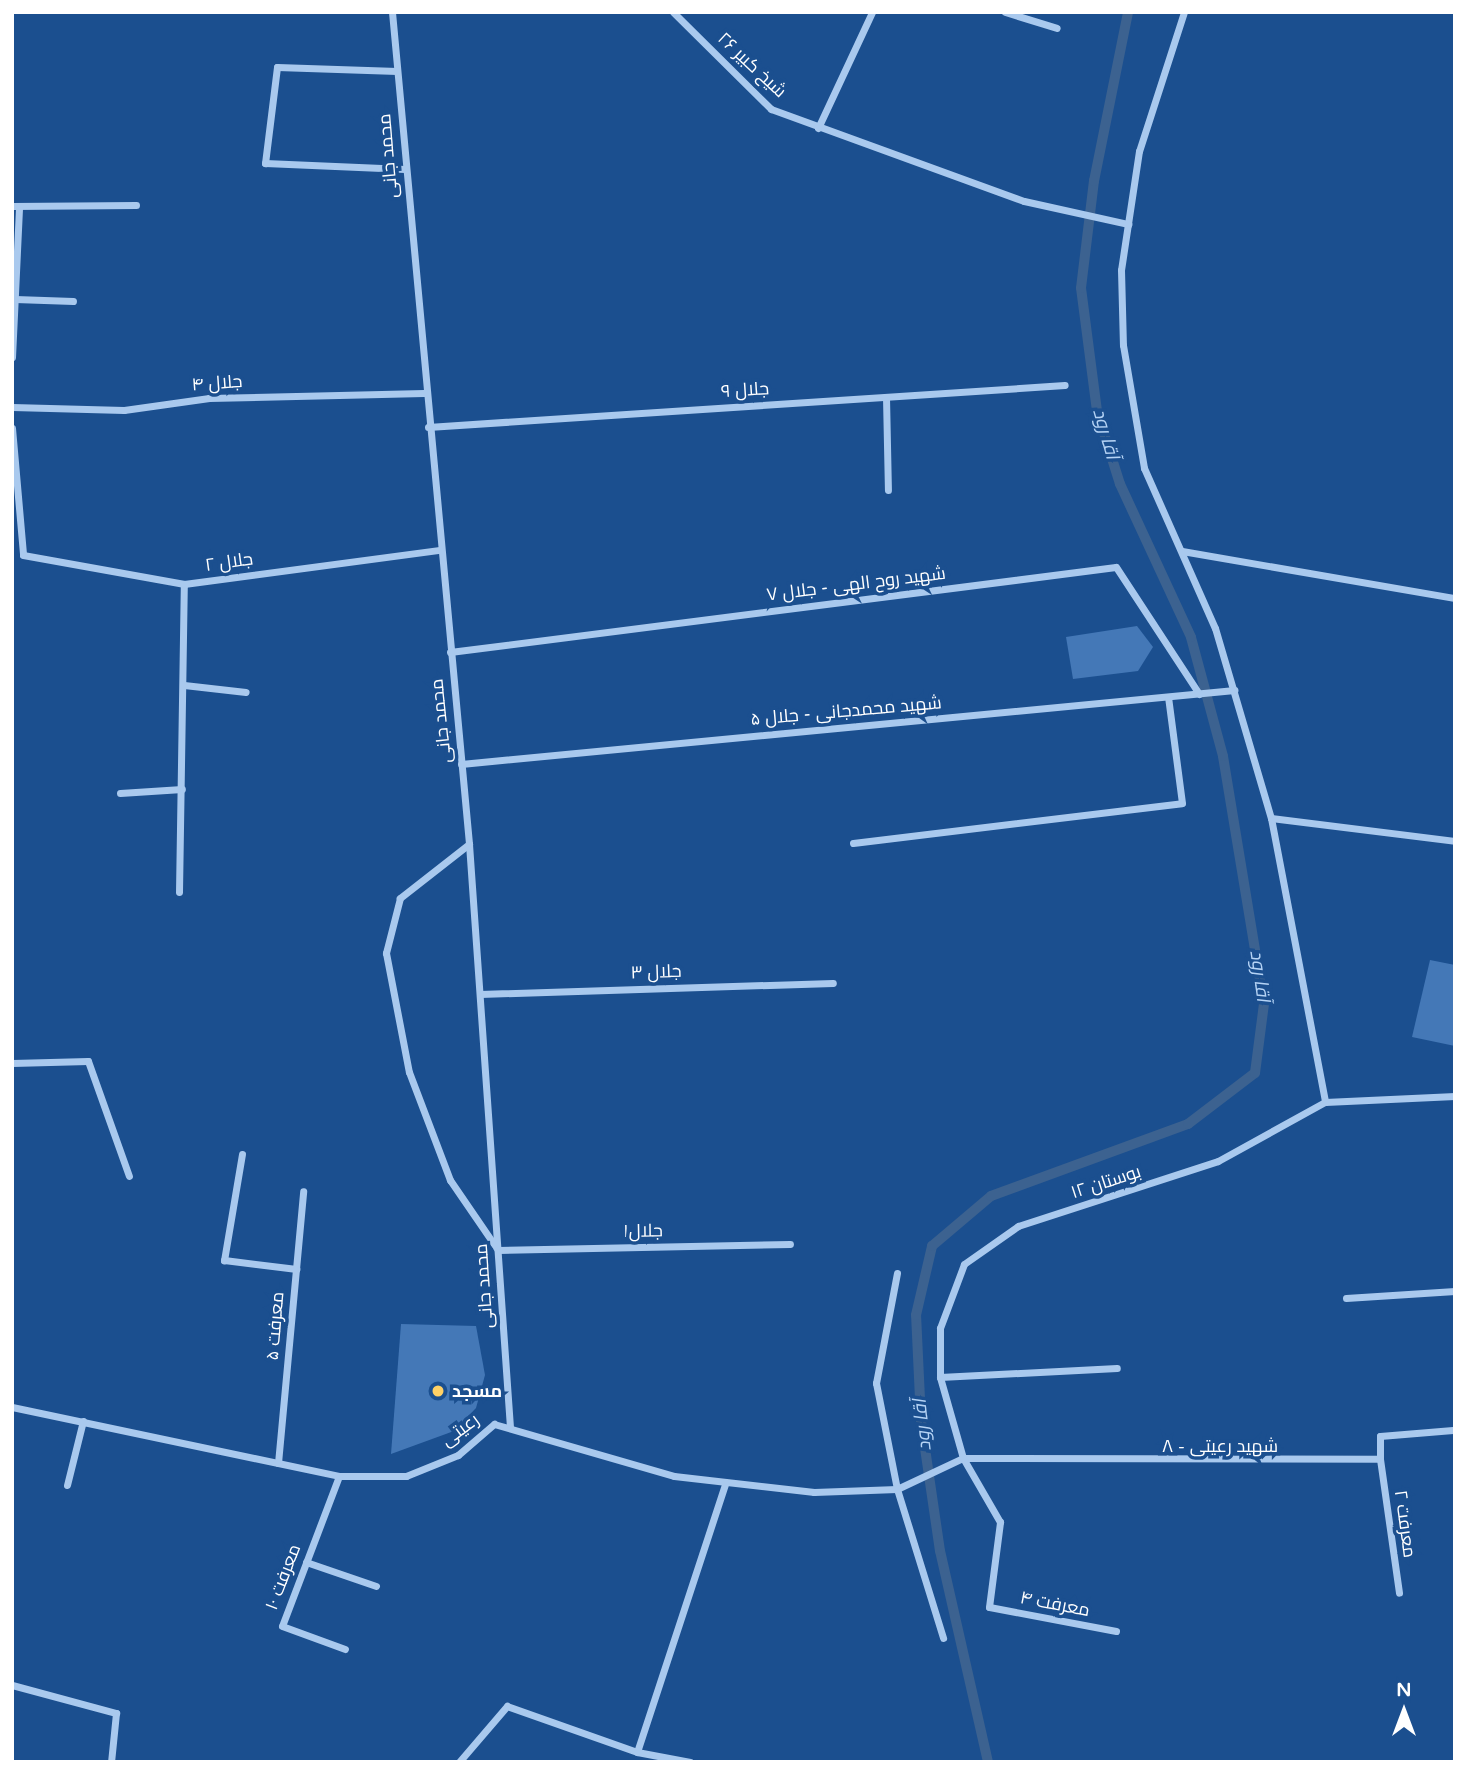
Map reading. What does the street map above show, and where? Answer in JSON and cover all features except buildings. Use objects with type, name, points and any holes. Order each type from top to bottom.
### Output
[{"type":"street","name":"محمد جانی","points":[[392,12],[424,393],[469,844],[510,1428]]},
{"type":"street","name":"شیخ کبیر ۲۶","points":[[673,12],[771,109],[1024,201],[1128,224]]},
{"type":"street","points":[[818,128],[872,12]]},
{"type":"street","points":[[1005,12],[1057,28]]},
{"type":"street","points":[[1184,12],[1139,151],[1121,270],[1123,345],[1144,468],[1182,551],[1234,691],[1271,818],[1325,1102]]},
{"type":"street","points":[[397,71],[277,67],[265,163],[405,169]]},
{"type":"street","points":[[12,357],[16,206],[136,205]]},
{"type":"street","points":[[15,299],[73,301]]},
{"type":"street","name":"جلال ۹","points":[[428,427],[1065,385]]},
{"type":"street","name":"جلال ۴","points":[[12,407],[124,410],[209,398],[424,393]]},
{"type":"street","points":[[886,397],[888,490]]},
{"type":"street","points":[[12,428],[15,478]]},
{"type":"street","name":"جلال ۲","points":[[15,478],[23,555],[184,584],[440,550]]},
{"type":"street","points":[[1182,551],[1455,598]]},
{"type":"street","name":"شهید روح الهی - جلال ۷","points":[[450,652],[1116,567],[1199,694]]},
{"type":"street","points":[[179,892],[184,584]]},
{"type":"street","points":[[184,685],[246,692]]},
{"type":"street","name":"شهید محمدجانی - جلال ۵","points":[[461,764],[1234,691]]},
{"type":"street","points":[[853,843],[1182,803],[1168,697]]},
{"type":"street","points":[[120,793],[182,789]]},
{"type":"street","points":[[1271,818],[1455,841]]},
{"type":"street","points":[[469,844],[400,898],[386,953],[409,1072],[450,1180],[498,1250]]},
{"type":"street","name":"جلال ۳","points":[[480,993],[833,983]]},
{"type":"street","points":[[12,1063],[88,1061],[130,1176]]},
{"type":"street","name":"بوستان ۱۲","points":[[989,1607],[1000,1522],[963,1458],[940,1377],[940,1328],[964,1264],[1018,1226],[1218,1161],[1325,1102],[1455,1096]]},
{"type":"street","points":[[243,1154],[223,1260],[296,1269]]},
{"type":"street","name":"معرفت ۵","points":[[278,1463],[303,1191]]},
{"type":"street","name":"جلال۱","points":[[498,1250],[790,1244]]},
{"type":"street","points":[[897,1273],[876,1383],[897,1489],[943,1638]]},
{"type":"street","points":[[1346,1298],[1455,1291]]},
{"type":"street","points":[[940,1377],[1117,1367]]},
{"type":"street","name":"رعیتی","points":[[12,1407],[339,1476],[406,1476],[458,1455],[495,1424],[510,1428]]},
{"type":"street","points":[[67,1485],[83,1421]]},
{"type":"street","points":[[510,1428],[674,1476],[814,1492],[897,1489],[963,1458]]},
{"type":"street","points":[[1380,1459],[1380,1436],[1453,1430]]},
{"type":"street","name":"شهید رعیتی - ۸","points":[[963,1458],[1380,1459]]},
{"type":"street","name":"معرفت ۲","points":[[1380,1459],[1399,1593]]},
{"type":"street","name":"معرفت ۱۰","points":[[339,1476],[282,1626],[345,1649]]},
{"type":"street","points":[[637,1752],[726,1482]]},
{"type":"street","points":[[306,1562],[376,1586]]},
{"type":"street","name":"معرفت ۴","points":[[989,1607],[1116,1631]]},
{"type":"street","points":[[12,1685],[116,1713],[111,1762]]},
{"type":"street","points":[[459,1762],[507,1706],[637,1752],[690,1762]]},
{"type":"waterway","name":"آقا رود","points":[[988,1762],[940,1551],[921,1420],[916,1315],[932,1246],[991,1196],[1188,1124],[1255,1073],[1264,1004],[1223,756],[1191,637],[1120,484],[1097,411],[1081,288],[1094,181],[1128,12]]},
{"type":"place","name":"مسجد","points":[[438,1391]]}]
